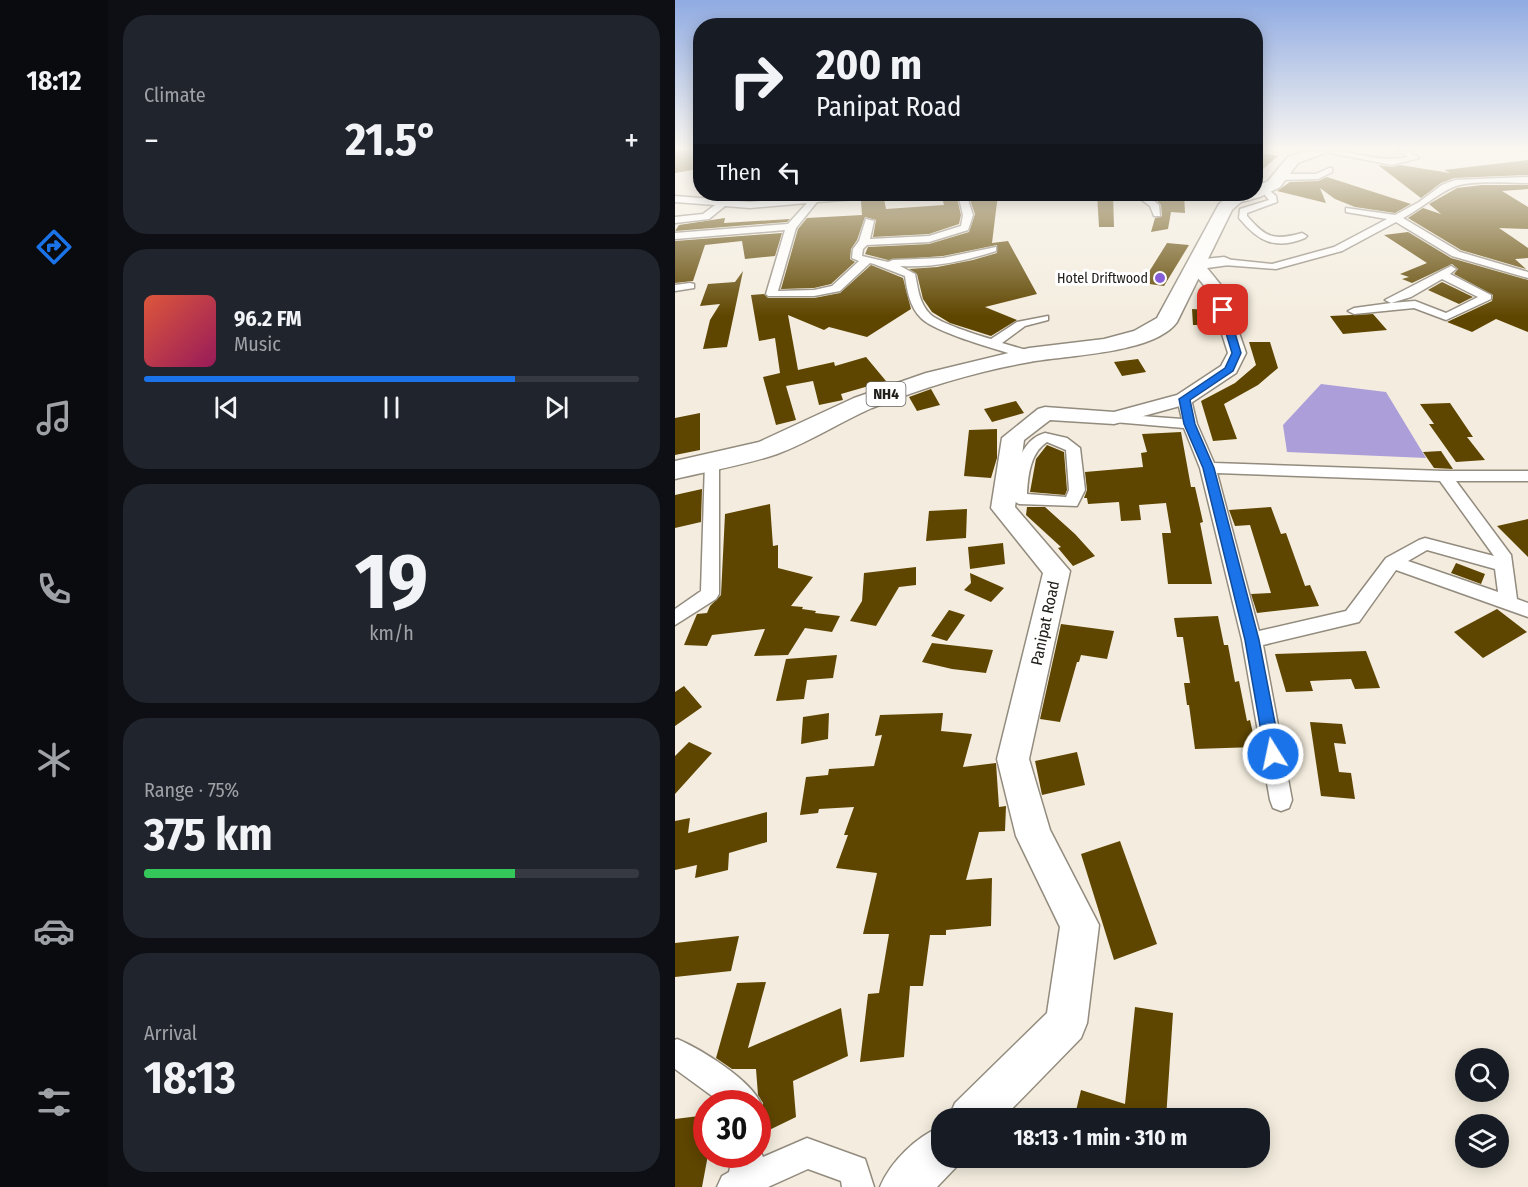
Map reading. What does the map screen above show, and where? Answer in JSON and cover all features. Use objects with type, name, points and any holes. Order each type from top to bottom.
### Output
[{"type":"highway","name":"NH4","points":[[675,470],[768,448],[863,402],[934,378],[1029,355],[1105,346],[1142,336],[1166,322],[1227,205]]},
{"type":"street","points":[[675,220],[706,217],[720,205]]},
{"type":"street","points":[[809,205],[791,227],[772,294],[814,293],[836,289],[845,279],[872,260]]},
{"type":"street","points":[[864,242],[934,238],[956,233],[965,228],[968,215],[965,205]]},
{"type":"street","points":[[1154,205],[1157,214]]},
{"type":"street","points":[[1262,205],[1243,211],[1242,216],[1253,233],[1279,242],[1291,241],[1302,236]]},
{"type":"street","points":[[1195,265],[1224,262],[1272,267],[1338,249],[1419,205]]},
{"type":"street","points":[[1349,210],[1396,218],[1456,254],[1528,275]]},
{"type":"street","points":[[869,220],[864,242],[858,249],[857,258],[903,264],[946,262],[992,249]]},
{"type":"street","points":[[675,237],[791,227]]},
{"type":"street","points":[[1443,275],[1487,297],[1446,317],[1415,304],[1354,311],[1407,295],[1443,275],[1467,257]]},
{"type":"street","points":[[872,260],[910,274],[914,297],[926,317],[965,335],[1029,355]]},
{"type":"street","name":"Panipat Road","points":[[982,1108],[1066,1023],[1080,925],[1034,836],[1013,759],[1056,571],[1003,508],[1015,472],[1013,438],[1045,413],[1114,418],[1187,412],[1229,369],[1237,353],[1217,289],[1195,265]]},
{"type":"street","points":[[675,288],[690,286]]},
{"type":"street","points":[[992,344],[1021,324],[1044,318]]},
{"type":"street","points":[[1187,412],[1208,468],[1252,640],[1281,800]]},
{"type":"street","points":[[1042,437],[1059,439],[1074,448],[1077,490],[1071,502],[1019,500],[1015,472],[1033,443],[1042,437]]},
{"type":"street","points":[[675,618],[710,594],[712,462]]},
{"type":"street","points":[[1208,468],[1444,476],[1528,476]]},
{"type":"street","points":[[1444,476],[1502,555],[1508,603]]},
{"type":"street","points":[[1252,640],[1352,617],[1392,562],[1425,544],[1504,566]]},
{"type":"street","points":[[1392,562],[1528,610]]},
{"type":"street","points":[[677,1053],[729,1090]]},
{"type":"street","points":[[742,1174],[807,1153],[854,1170],[858,1187]]},
{"type":"street","points":[[904,1187],[931,1160]]},
{"type":"shaded area","points":[[1321,384],[1386,392],[1426,458],[1287,452],[1283,425]]},
{"type":"building","points":[[861,205],[885,205],[886,209],[959,205],[961,215],[959,224],[929,234],[873,237],[876,220],[865,217],[857,240],[851,249],[850,259],[855,262],[831,284],[814,288],[781,289],[798,229],[807,218],[862,215]]},
{"type":"building","points":[[972,205],[997,205],[992,243],[1008,241],[1037,294],[985,307],[1017,320],[991,336],[950,323],[932,312],[923,299],[917,274],[909,269],[937,267],[973,260],[997,253],[997,245],[943,256],[888,260],[865,254],[868,247],[929,244],[969,232],[975,214]]},
{"type":"building","points":[[1098,205],[1113,205],[1114,227],[1099,227]]},
{"type":"building","points":[[1161,205],[1185,205],[1185,213],[1171,212],[1168,229],[1151,232],[1155,218],[1162,216]]},
{"type":"building","points":[[1351,205],[1409,205],[1395,213]]},
{"type":"building","points":[[1431,205],[1528,207],[1528,229],[1499,228],[1528,248],[1528,258],[1515,259],[1526,269],[1461,250],[1408,218],[1423,208],[1441,214]]},
{"type":"building","points":[[725,218],[724,223],[790,219],[787,222],[675,231],[679,225]]},
{"type":"building","points":[[1408,232],[1451,258],[1528,280],[1528,332],[1496,319],[1472,332],[1447,322],[1492,301],[1493,295],[1454,274],[1458,269],[1452,264],[1412,283],[1402,279],[1409,277],[1400,274],[1427,263],[1384,235]]},
{"type":"building","points":[[782,233],[775,256],[745,259],[742,241],[705,245],[693,281],[675,283],[675,241]]},
{"type":"building","points":[[1167,243],[1189,245],[1164,286],[1142,283]]},
{"type":"building","points":[[871,265],[903,278],[911,309],[867,337],[829,327],[824,330],[788,315],[798,370],[834,362],[835,366],[866,357],[886,381],[841,394],[843,400],[819,405],[813,381],[786,386],[796,420],[776,425],[763,377],[780,373],[775,338],[759,341],[751,295],[764,294],[768,298],[814,298],[840,293]]},
{"type":"building","points":[[743,271],[727,347],[703,349],[710,320],[720,304],[700,306],[708,284],[735,282]]},
{"type":"building","points":[[1442,282],[1473,297],[1459,304],[1428,290]]},
{"type":"building","points":[[1192,309],[1212,310],[1215,325],[1193,325]]},
{"type":"building","points":[[1373,314],[1387,330],[1343,334],[1330,316]]},
{"type":"building","points":[[1249,342],[1270,342],[1278,368],[1258,385],[1224,404],[1237,439],[1213,441],[1201,401],[1235,383],[1256,365]]},
{"type":"building","points":[[1138,359],[1146,372],[1122,376],[1114,362]]},
{"type":"building","points":[[931,389],[940,405],[917,411],[909,397]]},
{"type":"building","points":[[1016,401],[1024,413],[992,422],[984,409]]},
{"type":"building","points":[[1450,403],[1473,437],[1467,437],[1485,460],[1456,462],[1429,424],[1434,424],[1420,404]]},
{"type":"building","points":[[700,413],[700,450],[675,455],[675,418]]},
{"type":"building","points":[[997,429],[997,458],[991,478],[964,476],[969,430]]},
{"type":"building","points":[[1181,432],[1191,487],[1195,487],[1203,522],[1200,523],[1212,584],[1168,584],[1162,533],[1171,533],[1166,503],[1139,505],[1141,520],[1121,521],[1119,502],[1088,504],[1087,498],[1084,498],[1087,490],[1085,472],[1143,467],[1141,453],[1147,452],[1142,434]]},
{"type":"building","points":[[1047,445],[1064,452],[1067,490],[1065,495],[1030,492],[1036,459]]},
{"type":"building","points":[[1441,451],[1453,469],[1434,468],[1423,452]]},
{"type":"building","points":[[702,489],[701,522],[675,528],[675,495]]},
{"type":"building","points":[[770,504],[773,546],[778,545],[778,568],[813,577],[791,606],[803,607],[802,609],[816,611],[815,613],[840,616],[832,632],[805,628],[788,655],[754,656],[765,629],[712,635],[707,646],[684,645],[697,614],[707,613],[710,606],[721,595],[725,514]]},
{"type":"building","points":[[1027,507],[1045,507],[1095,556],[1073,566],[1058,548],[1061,547],[1026,515]]},
{"type":"building","points":[[1271,507],[1281,534],[1286,533],[1305,586],[1310,585],[1319,606],[1257,613],[1251,594],[1271,593],[1250,525],[1235,526],[1229,510]]},
{"type":"building","points":[[967,509],[966,538],[926,541],[929,511]]},
{"type":"building","points":[[1528,519],[1528,557],[1497,526]]},
{"type":"building","points":[[1003,543],[1005,564],[970,569],[968,547]]},
{"type":"building","points":[[1456,563],[1485,574],[1481,584],[1451,573]]},
{"type":"building","points":[[916,567],[916,585],[899,587],[876,626],[850,621],[862,601],[864,573]]},
{"type":"building","points":[[970,573],[1004,588],[991,602],[964,590],[971,583]]},
{"type":"building","points":[[1497,609],[1527,632],[1483,658],[1454,632]]},
{"type":"building","points":[[949,610],[965,615],[947,641],[931,636]]},
{"type":"building","points":[[1218,616],[1224,645],[1228,645],[1235,682],[1239,681],[1247,721],[1250,720],[1256,747],[1195,749],[1184,683],[1190,683],[1183,637],[1177,637],[1174,618]]},
{"type":"building","points":[[1061,624],[1114,631],[1107,659],[1081,655],[1060,722],[1040,719]]},
{"type":"building","points":[[932,643],[993,650],[986,673],[952,669],[922,662]]},
{"type":"building","points":[[1366,651],[1380,688],[1355,689],[1351,679],[1310,681],[1313,691],[1286,692],[1275,654]]},
{"type":"building","points":[[837,655],[833,678],[807,680],[804,699],[776,701],[786,659]]},
{"type":"building","points":[[684,686],[702,707],[675,726],[675,692]]},
{"type":"building","points":[[829,713],[828,739],[801,744],[803,717]]},
{"type":"building","points":[[943,713],[941,731],[972,734],[963,767],[996,763],[999,807],[1006,806],[1005,831],[979,832],[966,880],[992,878],[991,926],[946,930],[946,935],[930,935],[923,986],[910,986],[904,1057],[860,1062],[868,994],[879,993],[889,934],[863,934],[877,873],[836,868],[848,835],[844,835],[854,807],[819,809],[818,813],[800,815],[806,777],[828,775],[829,769],[874,766],[882,735],[875,736],[880,715]]},
{"type":"building","points":[[1310,722],[1342,724],[1346,744],[1334,743],[1339,772],[1351,773],[1355,799],[1321,796]]},
{"type":"building","points":[[689,742],[712,753],[675,794],[675,756]]},
{"type":"building","points":[[1077,752],[1085,785],[1042,795],[1035,761]]},
{"type":"building","points":[[767,812],[767,842],[729,853],[728,870],[695,878],[697,865],[675,870],[675,821],[690,818],[688,833]]},
{"type":"building","points":[[1120,841],[1157,944],[1114,960],[1081,854]]},
{"type":"building","points":[[739,936],[731,971],[675,977],[675,943]]},
{"type":"building","points":[[766,982],[748,1048],[841,1008],[848,1056],[793,1081],[796,1117],[771,1129],[771,1090],[758,1090],[756,1069],[732,1069],[716,1058],[737,983]]},
{"type":"building","points":[[1135,1007],[1173,1013],[1167,1108],[1077,1108],[1081,1090],[1125,1104]]},
{"type":"building","points":[[693,1117],[693,1168],[706,1168],[702,1187],[675,1187],[675,1119]]},
{"type":"place","name":"Hotel Driftwood","points":[[1160,278]]},
{"type":"route","points":[[1223,310],[1237,353],[1229,369],[1184,399],[1189,424],[1208,468],[1252,640],[1273,754]]}]
